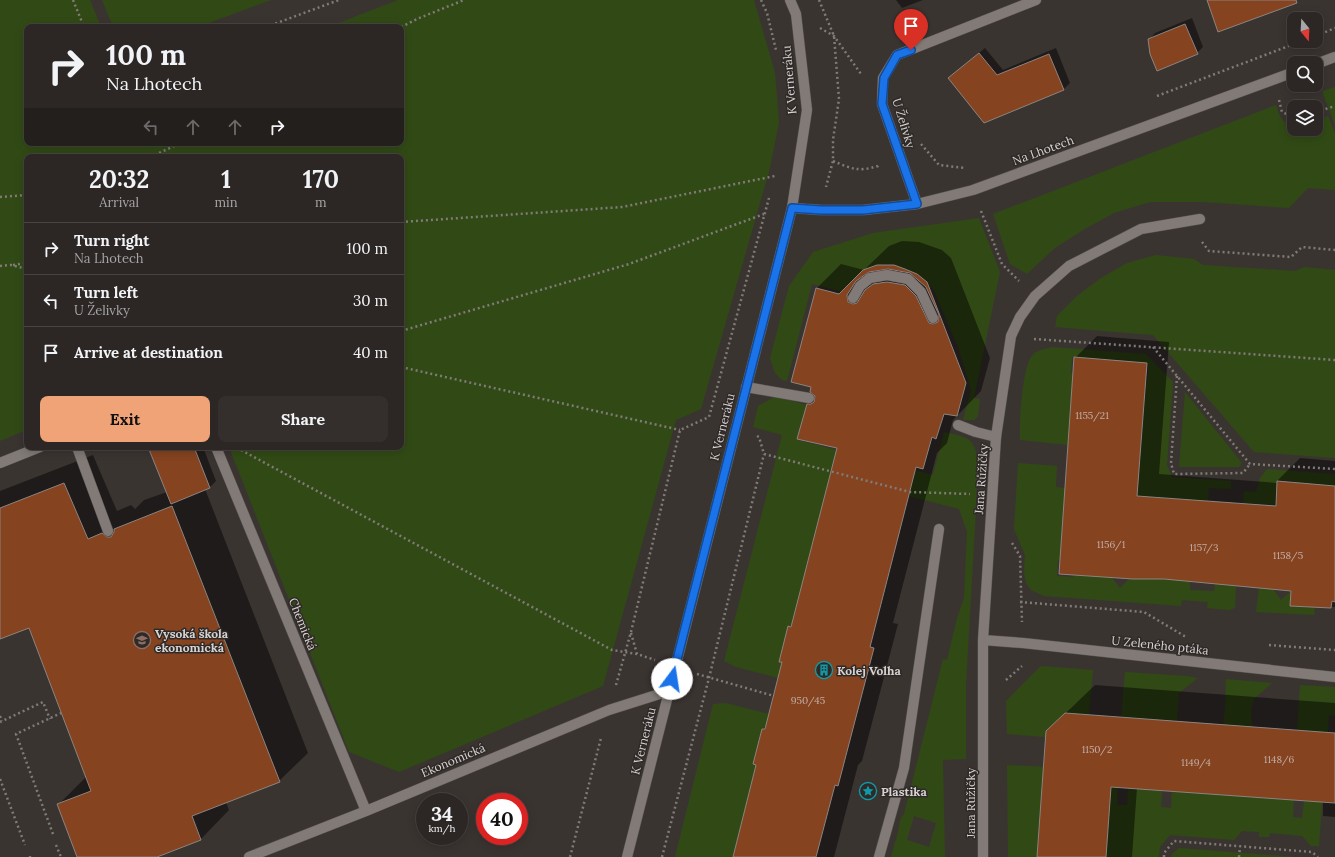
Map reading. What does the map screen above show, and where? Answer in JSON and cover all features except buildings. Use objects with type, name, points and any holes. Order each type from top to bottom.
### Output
[{"type":"street","name":"K Verneráku","points":[[627,857],[792,208],[807,110],[796,14],[790,0]]},
{"type":"street","name":"U Želivky","points":[[917,204],[882,104],[884,78],[897,55],[1036,0]]},
{"type":"street","points":[[1323,61],[1335,57]]},
{"type":"street","name":"Na Lhotech","points":[[792,208],[863,210],[917,204],[973,190],[1287,75]]},
{"type":"street","name":"Jana Růžičky","points":[[983,857],[983,640],[996,437],[1011,336],[1020,317],[1035,296],[1069,266],[1141,229],[1200,219]]},
{"type":"street","points":[[853,298],[860,286],[870,278],[887,275],[908,279],[921,292],[933,318]]},
{"type":"street","points":[[746,387],[809,398]]},
{"type":"street","points":[[958,425],[976,432],[996,437]]},
{"type":"street","points":[[0,463],[32,450]]},
{"type":"street","points":[[78,450],[108,531]]},
{"type":"street","name":"Chemická","points":[[217,450],[366,811]]},
{"type":"street","points":[[879,857],[904,768],[939,529]]},
{"type":"street","name":"U Zeleného ptáka","points":[[983,640],[1335,677]]},
{"type":"street","name":"Ekonomická","points":[[249,857],[366,811],[609,710],[669,691]]},
{"type":"path","points":[[73,0],[83,24]]},
{"type":"path","points":[[274,24],[338,0]]},
{"type":"path","points":[[404,25],[416,19],[464,0]]},
{"type":"path","points":[[762,0],[767,13],[778,57]]},
{"type":"path","points":[[819,0],[834,36],[882,104]]},
{"type":"path","points":[[796,14],[834,36]]},
{"type":"path","points":[[1323,33],[1335,28]]},
{"type":"path","points":[[832,161],[833,140],[839,99],[834,36]]},
{"type":"path","points":[[1278,98],[1282,112],[1287,114]]},
{"type":"path","points":[[1323,110],[1335,106]]},
{"type":"path","points":[[919,142],[939,165],[967,168]]},
{"type":"path","points":[[157,154],[174,146]]},
{"type":"path","points":[[404,222],[622,207],[776,176],[774,182]]},
{"type":"path","points":[[0,198],[24,195]]},
{"type":"path","points":[[404,368],[680,430],[709,417],[770,195]]},
{"type":"path","points":[[404,330],[629,264],[764,214],[792,208]]},
{"type":"path","points":[[980,210],[1004,267]]},
{"type":"path","points":[[1199,238],[1209,251],[1291,257],[1302,247],[1335,250]]},
{"type":"path","points":[[0,266],[24,263]]},
{"type":"path","points":[[10,265],[24,268]]},
{"type":"path","points":[[1032,339],[1335,360]]},
{"type":"path","points":[[1153,347],[1250,464],[1335,469]]},
{"type":"path","points":[[1177,376],[1171,464],[1174,474],[1243,473],[1250,464]]},
{"type":"path","points":[[662,857],[709,678],[764,454],[759,437],[736,428]]},
{"type":"path","points":[[570,857],[631,632],[680,430]]},
{"type":"path","points":[[242,450],[605,647],[625,653],[637,654],[631,632]]},
{"type":"path","points":[[764,454],[910,492],[993,495]]},
{"type":"path","points":[[1004,682],[1024,664],[1020,602],[1020,556],[1009,536]]},
{"type":"path","points":[[1020,602],[1144,612],[1189,639]]},
{"type":"path","points":[[1266,645],[1335,650]]},
{"type":"path","points":[[709,678],[774,696]]},
{"type":"path","points":[[0,716],[1,722],[43,702],[50,719]]},
{"type":"path","points":[[53,834],[16,734],[61,713]]},
{"type":"path","points":[[0,780],[26,845]]},
{"type":"path","points":[[1164,857],[1164,853],[1174,842],[1312,852],[1318,857]]},
{"type":"path","points":[[56,845],[61,857]]},
{"type":"path","points":[[1239,857],[1240,846]]},
{"type":"green space","points":[[0,0],[90,0],[100,24],[24,24],[24,146],[404,146],[404,24],[336,24],[398,0],[754,0],[775,73],[779,122],[770,168],[701,409],[676,420],[603,686],[399,772],[349,752],[230,450],[404,450],[404,154],[24,154],[24,431],[0,441]]},
{"type":"green space","points":[[102,0],[271,0],[206,24],[112,24]]},
{"type":"green space","points":[[1335,87],[1335,126],[1322,92]]},
{"type":"green space","points":[[1276,105],[1278,112],[1287,123],[1287,136],[1323,136],[1323,118],[1328,116],[1335,133],[1335,190],[1308,188],[1289,208],[1203,202],[1150,202],[1114,213],[1083,230],[1055,248],[1027,274],[1010,264],[993,214]]},
{"type":"green space","points":[[979,218],[1000,272],[974,398],[980,399],[978,416],[974,420],[963,420],[971,390],[958,347],[934,291],[927,282],[917,274],[894,265],[863,270],[848,284],[844,292],[812,284],[787,381],[782,380],[775,373],[770,358],[789,286],[813,252],[873,233]]},
{"type":"green space","points":[[1156,255],[1194,259],[1203,265],[1295,271],[1304,267],[1335,270],[1335,458],[1254,452],[1153,335],[1055,327],[1057,316],[1078,295],[1101,278],[1127,263]]},
{"type":"green space","points":[[1052,347],[1146,354],[1173,382],[1167,465],[1172,477],[1231,481],[1231,489],[1209,488],[1208,501],[1137,496],[1146,379],[1148,379],[1148,363],[1072,357],[1071,373],[1073,374],[1068,445],[1020,440],[1023,385],[1028,364],[1031,357],[1035,353]]},
{"type":"green space","points":[[1185,392],[1242,463],[1239,467],[1179,467]]},
{"type":"green space","points":[[772,398],[781,398],[807,405],[798,440],[933,475],[944,432],[968,439],[973,444],[976,452],[978,471],[966,684],[966,759],[943,760],[945,857],[891,857],[900,820],[904,814],[943,659],[947,660],[957,618],[964,598],[967,532],[959,509],[830,476],[808,563],[800,629],[788,627],[779,662],[782,662],[778,678],[736,667],[724,661],[782,435],[753,427],[758,406]],"holes":[[[914,816],[936,823],[929,847],[907,840]]]},
{"type":"green space","points":[[1018,463],[1057,466],[1056,487],[1065,488],[1060,560],[1058,560],[1057,576],[1073,577],[1073,575],[1112,578],[1120,588],[1129,579],[1190,581],[1190,590],[1214,591],[1215,584],[1236,586],[1235,608],[1229,610],[1207,608],[1208,602],[1182,600],[1181,606],[1044,596],[1031,590],[1026,583],[1024,572],[1025,555],[1014,529]]},
{"type":"green space","points":[[1267,469],[1335,474],[1335,486],[1293,483],[1293,481],[1278,480],[1276,495],[1278,505],[1243,503],[1244,491],[1256,492],[1260,478]]},
{"type":"green space","points":[[1259,588],[1273,589],[1281,600],[1291,591],[1290,606],[1315,607],[1314,615],[1256,612]]},
{"type":"green space","points":[[1041,666],[1093,670],[1089,715],[1065,713],[1046,731],[1045,737],[1007,734],[1006,701]]},
{"type":"green space","points":[[1125,672],[1198,678],[1179,693],[1177,722],[1121,717]]},
{"type":"green space","points":[[1226,679],[1272,683],[1254,699],[1251,710],[1252,727],[1223,725]]},
{"type":"green space","points":[[1300,685],[1335,687],[1335,716],[1329,715],[1328,733],[1297,730]]},
{"type":"green space","points":[[726,703],[769,714],[765,729],[762,729],[753,764],[765,767],[740,829],[733,857],[675,857],[713,704]]},
{"type":"green space","points":[[1007,765],[1049,767],[1042,780],[1037,857],[1008,857]]},
{"type":"green space","points":[[1102,786],[1118,787],[1117,805],[1127,805],[1128,788],[1162,791],[1161,807],[1171,808],[1172,791],[1294,800],[1293,817],[1302,818],[1304,801],[1322,802],[1319,846],[1311,846],[1302,836],[1270,833],[1269,837],[1259,837],[1259,832],[1242,831],[1234,840],[1170,835],[1160,847],[1159,857],[1106,857],[1109,816]]},
{"type":"green space","points":[[1179,848],[1296,857],[1171,857],[1172,854]]},
{"type":"place","name":"Vysoká škola ekonomická","points":[[142,640]]},
{"type":"place","name":"Kolej Volha","points":[[824,670]]},
{"type":"place","name":"Plastika","points":[[868,791]]},
{"type":"route","points":[[672,679],[792,208],[863,210],[917,204],[882,104],[884,78],[897,55],[911,50]]}]
